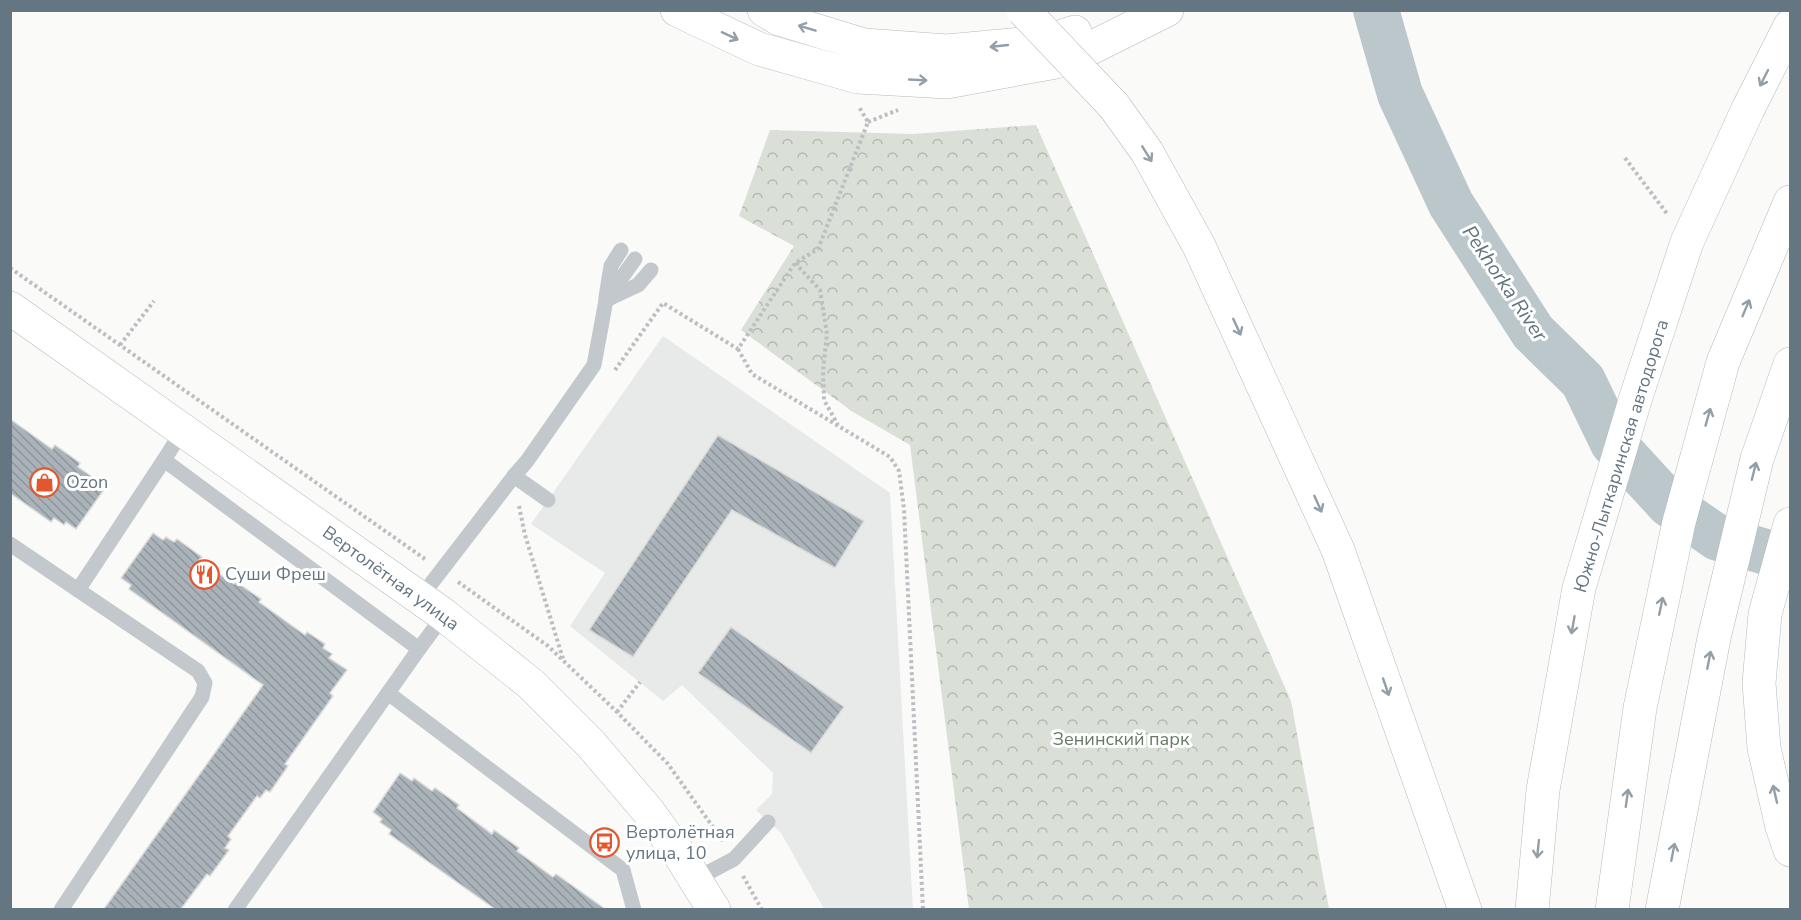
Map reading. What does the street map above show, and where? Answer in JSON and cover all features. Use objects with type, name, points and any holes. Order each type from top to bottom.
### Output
[{"type":"main road","points":[[677,10],[759,50],[858,77],[946,82],[1056,62],[1087,50],[1167,10]]},
{"type":"main road","points":[[764,10],[779,19],[864,45],[947,51],[1043,42],[1136,10]]},
{"type":"main road","points":[[1023,10],[1114,106],[1147,152],[1199,246],[1338,550],[1465,909]]},
{"type":"main road","name":"Южно-Лыткаринская автодорога","points":[[1532,909],[1544,790],[1579,588],[1636,397],[1683,255],[1748,109],[1791,26]]},
{"type":"main road","points":[[1612,903],[1642,696],[1679,522],[1723,362],[1791,202]]},
{"type":"main road","name":"Вертолётная улица","points":[[10,308],[432,606],[531,684],[590,743],[648,811],[696,879],[714,909]]},
{"type":"main road","points":[[1662,909],[1714,638],[1757,459],[1791,364]]},
{"type":"main road","points":[[1791,524],[1765,614],[1759,683],[1764,747],[1782,827],[1791,850]]},
{"type":"lane","points":[[235,909],[419,649],[432,606],[514,476],[527,461],[594,364],[610,266],[621,250]]},
{"type":"lane","points":[[606,300],[635,259]]},
{"type":"lane","points":[[606,300],[638,285],[651,270]]},
{"type":"lane","points":[[78,590],[183,430]]},
{"type":"lane","points":[[164,460],[419,649]]},
{"type":"lane","points":[[514,476],[548,500]]},
{"type":"lane","points":[[10,544],[198,671],[205,683],[202,697],[62,909]]},
{"type":"lane","points":[[388,693],[623,870],[634,909]]},
{"type":"lane","points":[[696,879],[734,859],[768,822]]},
{"type":"path","points":[[857,104],[868,122]]},
{"type":"path","points":[[738,349],[795,263],[818,249],[868,122],[904,107]]},
{"type":"path","points":[[1625,158],[1683,255]]},
{"type":"path","points":[[795,263],[820,290],[827,334],[823,370],[824,400],[839,426]]},
{"type":"path","points":[[120,345],[154,301]]},
{"type":"path","points":[[614,371],[663,303],[738,349],[752,374],[890,457],[898,471],[904,509],[923,909]]},
{"type":"path","points":[[531,488],[518,507],[564,661]]},
{"type":"path","points":[[617,712],[640,682]]},
{"type":"shaded area","points":[[663,336],[890,493],[913,909],[824,909],[781,833],[756,810],[772,794],[773,773],[682,685],[663,701],[570,626],[605,573],[531,524]]},
{"type":"green space","name":"Зенинский парк","points":[[1036,125],[1291,701],[1329,909],[969,909],[910,445],[853,412],[741,330],[794,246],[739,216],[770,130],[913,134]]},
{"type":"building","points":[[10,419],[52,449],[55,445],[80,463],[78,467],[95,479],[93,483],[103,491],[76,529],[54,518],[51,522],[10,493]]},
{"type":"building","points":[[718,435],[864,521],[835,568],[732,510],[633,657],[589,630]]},
{"type":"building","points":[[153,533],[163,540],[166,537],[174,542],[177,539],[202,557],[199,560],[261,599],[259,602],[305,635],[307,632],[325,644],[323,648],[332,654],[329,658],[347,670],[330,693],[333,696],[285,764],[288,766],[270,792],[266,790],[260,798],[257,796],[228,836],[231,839],[225,848],[229,850],[210,876],[207,874],[181,909],[104,909],[263,685],[129,589],[131,585],[121,578]]},
{"type":"building","points":[[731,627],[844,707],[811,753],[698,673]]},
{"type":"building","points":[[400,773],[412,781],[414,778],[432,791],[435,788],[459,805],[457,808],[492,834],[494,830],[519,848],[517,851],[553,877],[556,874],[605,909],[495,909],[389,834],[391,830],[380,822],[382,819],[373,812]]},
{"type":"waterway","name":"Pekhorka River","points":[[1376,10],[1400,94],[1451,204],[1533,332],[1583,381],[1613,443],[1669,504],[1718,538],[1790,559]]},
{"type":"place","name":"Ozon","points":[[45,482]]},
{"type":"place","name":"Суши Фреш","points":[[204,574]]},
{"type":"place","name":"Вертолётная улица, 10","points":[[605,842]]}]
